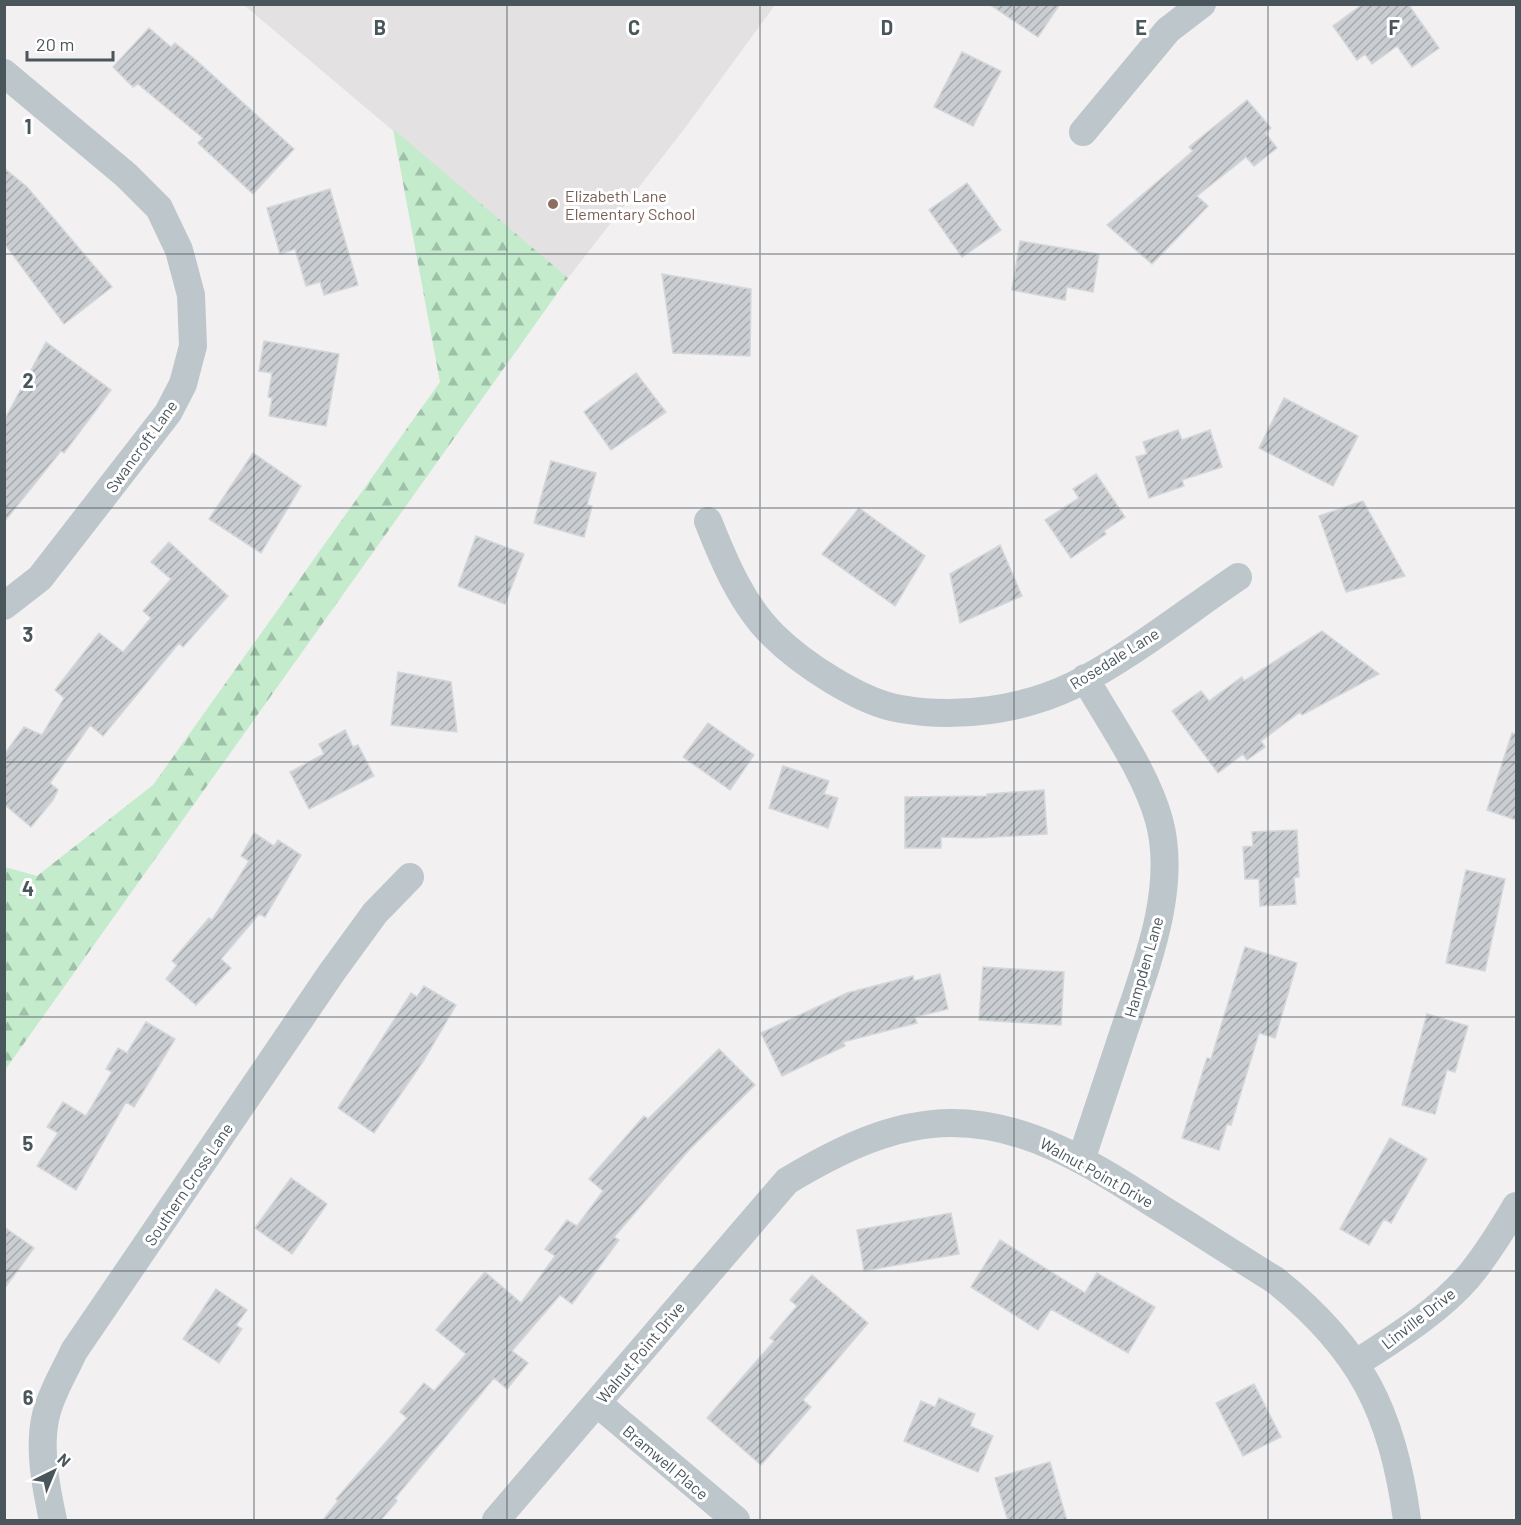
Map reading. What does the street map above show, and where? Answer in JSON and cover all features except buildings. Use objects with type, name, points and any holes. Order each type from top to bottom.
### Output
[{"type":"street","points":[[1083,132],[1168,30],[1202,4]]},
{"type":"street","name":"Swancroft Lane","points":[[4,73],[126,175],[159,208],[179,250],[191,295],[193,346],[183,384],[168,413],[40,578],[4,606]]},
{"type":"street","name":"Rosedale Lane","points":[[708,521],[731,577],[771,634],[818,672],[899,709],[933,712],[980,711],[1042,698],[1085,678],[1238,577]]},
{"type":"street","name":"Hampden Lane","points":[[1081,1160],[1148,962],[1160,913],[1163,859],[1159,820],[1139,772],[1085,678]]},
{"type":"street","name":"Southern Cross Lane","points":[[53,1521],[47,1491],[43,1432],[46,1413],[74,1351],[332,972],[375,913],[410,877]]},
{"type":"street","name":"Walnut Point Drive","points":[[495,1521],[787,1181],[832,1154],[885,1133],[951,1123],[1008,1130],[1048,1143],[1081,1160],[1275,1280],[1333,1332],[1367,1381],[1395,1456],[1407,1521]]},
{"type":"street","name":"Linville Drive","points":[[1355,1364],[1406,1330],[1467,1278],[1489,1250],[1516,1206]]},
{"type":"street","name":"Bramwell Place","points":[[597,1403],[736,1521]]},
{"type":"shaded area","name":"Elizabeth Lane Elementary School","points":[[244,5],[775,5],[685,128],[568,278]]},
{"type":"green space","points":[[393,129],[568,278],[5,1070],[5,867],[37,876],[153,785],[440,382]]},
{"type":"place","name":"Elizabeth Lane Elementary School","points":[[553,204]]}]
